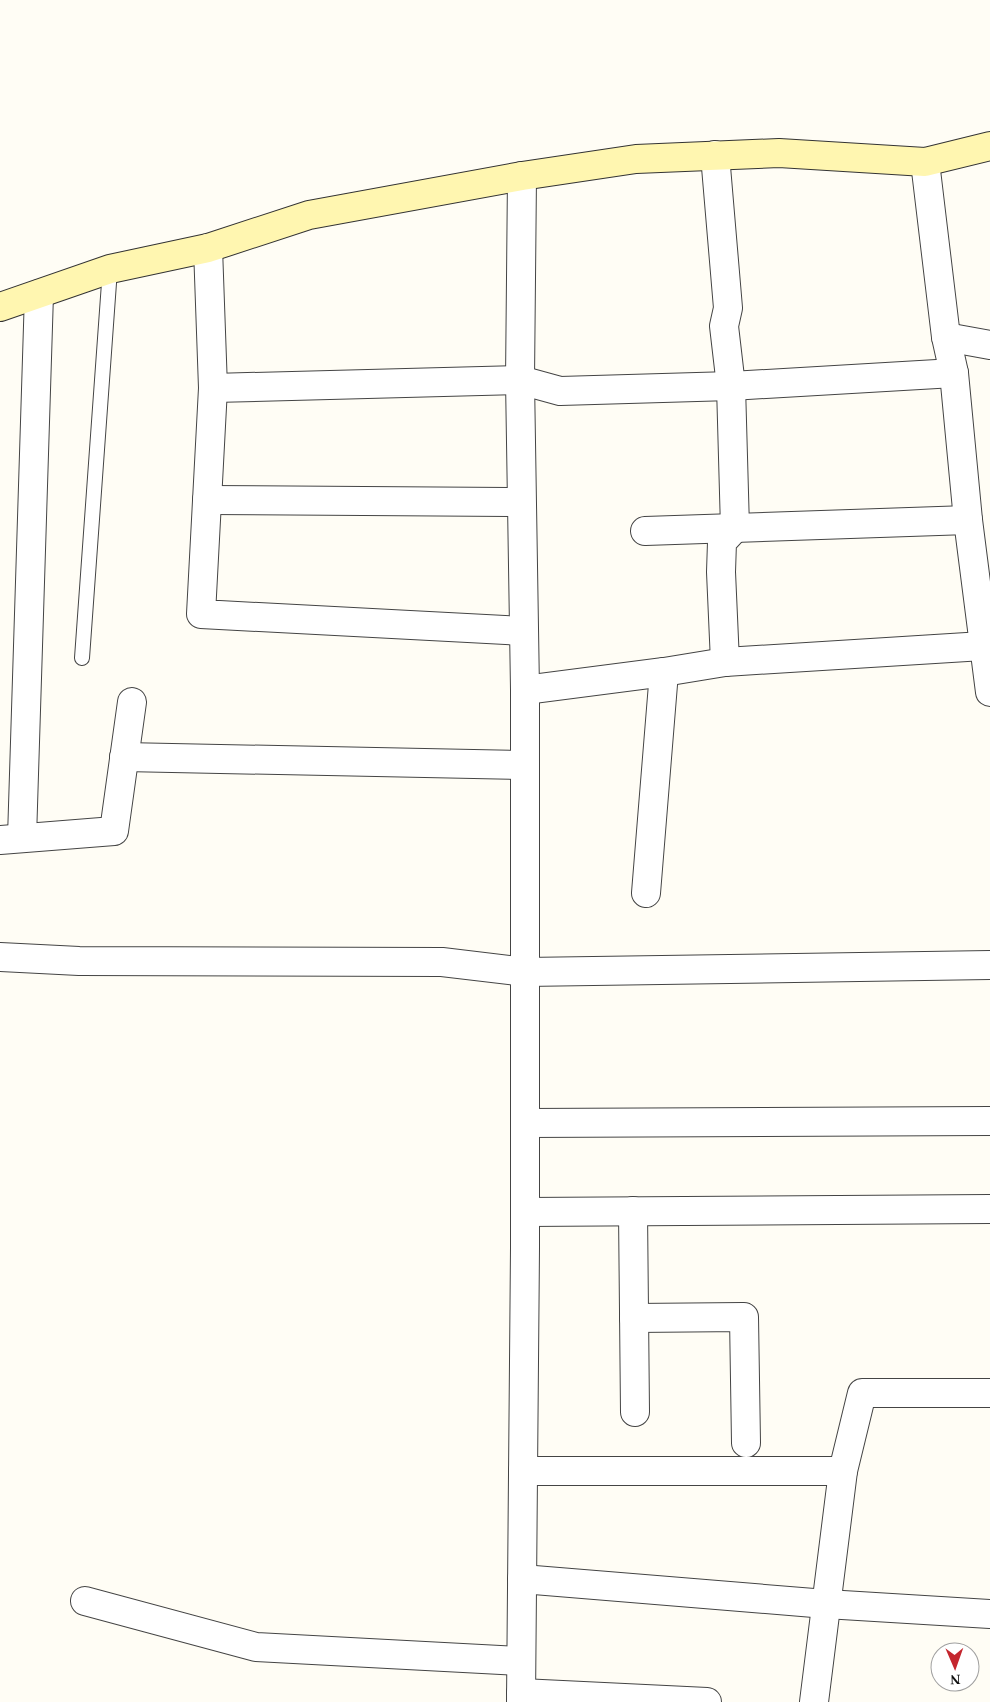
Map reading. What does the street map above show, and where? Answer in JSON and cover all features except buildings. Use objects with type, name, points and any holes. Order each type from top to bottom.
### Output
[{"type":"main road","points":[[0,307],[110,269],[208,248],[309,215],[522,176],[636,159],[715,155],[780,153],[925,162],[990,146]]},
{"type":"street","points":[[715,155],[728,308],[724,326],[731,386],[735,528],[722,542],[721,572],[725,662]]},
{"type":"street","points":[[925,162],[946,338],[954,373],[968,520],[985,613],[983,646],[990,692]]},
{"type":"street","points":[[522,176],[520,380],[525,690],[525,1212],[521,1698],[707,1702]]},
{"type":"street","points":[[208,248],[213,388],[201,614],[523,630]]},
{"type":"street","points":[[39,294],[11,839],[114,831],[132,702]]},
{"type":"street","points":[[946,338],[990,345]]},
{"type":"street","points":[[213,388],[520,380],[560,391],[731,386],[954,373]]},
{"type":"street","points":[[207,500],[521,502]]},
{"type":"street","points":[[644,531],[968,520]]},
{"type":"street","points":[[525,690],[725,662],[983,646]]},
{"type":"street","points":[[646,892],[664,672]]},
{"type":"street","points":[[124,757],[525,765]]},
{"type":"street","points":[[0,957],[89,961],[442,962],[525,972],[990,965]]},
{"type":"street","points":[[525,1123],[990,1121]]},
{"type":"street","points":[[525,1212],[990,1209]]},
{"type":"street","points":[[633,1211],[635,1412]]},
{"type":"street","points":[[634,1318],[744,1317],[746,1443]]},
{"type":"street","points":[[814,1702],[843,1471],[862,1394],[990,1392]]},
{"type":"street","points":[[523,1471],[843,1471]]},
{"type":"street","points":[[522,1579],[826,1604],[990,1614]]},
{"type":"street","points":[[85,1601],[256,1648],[521,1661]]},
{"type":"lane","points":[[82,658],[110,269]]}]
